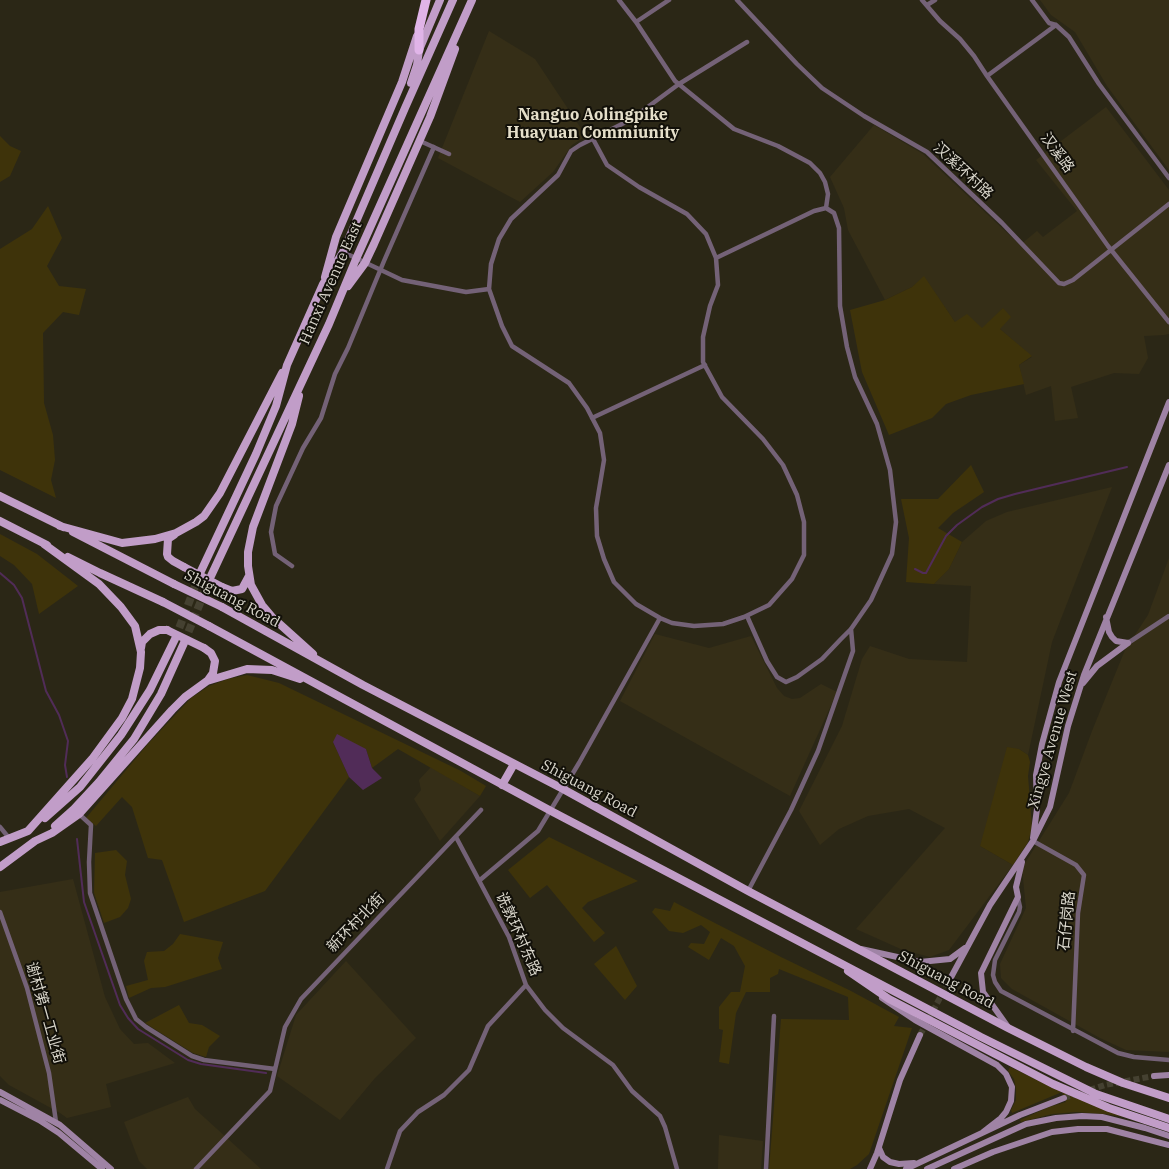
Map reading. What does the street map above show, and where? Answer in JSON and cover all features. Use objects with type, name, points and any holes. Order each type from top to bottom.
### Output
[{"type":"highway","points":[[419,50],[419,29],[426,0]]},
{"type":"main road","points":[[393,137],[417,66],[419,50],[440,0]]},
{"type":"main road","name":"Hanxi Avenue East","points":[[201,571],[256,454],[276,406],[287,365],[323,284],[343,252],[453,0]]},
{"type":"main road","name":"Hanxi Avenue East","points":[[211,576],[341,296],[472,0]]},
{"type":"main road","points":[[341,296],[365,263],[420,141],[438,97],[464,18]]},
{"type":"main road","points":[[323,284],[336,237],[402,82],[419,29]]},
{"type":"main road","points":[[367,199],[380,205]]},
{"type":"main road","points":[[249,576],[242,589],[232,591],[222,587],[168,557],[168,539],[204,516],[220,493],[287,365]]},
{"type":"main road","points":[[303,379],[292,424],[250,539],[248,552],[249,576],[251,585],[262,605],[273,618],[323,664]]},
{"type":"main road","name":"Shiguang Road","points":[[0,496],[222,607],[323,664],[563,789],[1008,1028],[1086,1067],[1169,1098]]},
{"type":"main road","points":[[0,521],[100,573],[209,626],[551,811],[1054,1075],[1096,1094],[1169,1119]]},
{"type":"main road","points":[[60,526],[122,543],[176,534]]},
{"type":"main road","points":[[44,544],[99,584],[112,596],[135,626],[141,654]]},
{"type":"main road","points":[[0,842],[28,831],[76,779],[122,718],[138,679],[142,642],[145,638],[153,632],[167,630],[211,653],[215,661],[213,674],[172,710],[80,814],[52,833],[0,862]]},
{"type":"main road","points":[[0,848],[28,831],[80,787],[121,735],[150,690],[175,639]]},
{"type":"main road","points":[[0,867],[74,809],[124,752],[161,694],[184,643]]},
{"type":"main road","points":[[207,681],[247,669],[272,670],[321,686]]},
{"type":"main road","points":[[502,784],[514,764]]},
{"type":"main road","points":[[828,956],[889,999],[1053,1084],[1110,1108],[1169,1128]]},
{"type":"street","points":[[619,0],[675,81],[734,129],[778,146],[810,163],[820,173],[828,194],[826,208]]},
{"type":"street","points":[[636,22],[669,0]]},
{"type":"street","name":"汉溪环村路","points":[[737,0],[822,88],[864,116],[927,152],[1002,223],[1058,283],[1064,284],[1073,280],[1169,204]]},
{"type":"street","name":"汉溪路","points":[[922,0],[974,56],[986,76],[1111,249],[1169,322]]},
{"type":"street","points":[[927,6],[935,0]]},
{"type":"street","points":[[1032,0],[1049,24],[1056,26],[1069,37],[1099,84],[1169,178]]},
{"type":"street","points":[[986,76],[1056,26]]},
{"type":"street","points":[[593,139],[607,165],[639,187],[687,214],[706,234],[716,258],[718,285],[710,306],[703,337],[703,362],[722,397],[763,439],[783,465],[797,495],[804,522],[804,554],[792,580],[769,605],[747,616],[723,624],[694,626],[672,623],[636,604],[614,582],[597,536],[596,508],[604,460],[600,433],[569,383],[512,346],[502,326],[489,289],[491,264],[499,239],[511,219],[558,175],[571,151],[593,139],[630,120],[679,84],[747,42]]},
{"type":"street","points":[[420,141],[449,154]]},
{"type":"street","points":[[292,566],[275,554],[271,532],[276,506],[303,448],[321,418],[335,374],[348,348],[434,147]]},
{"type":"street","points":[[716,258],[814,211],[826,208],[834,213],[839,228],[840,306],[847,348],[855,377],[877,424],[890,470],[896,522],[892,554],[871,600],[851,630],[822,659],[797,677],[786,682],[777,677],[767,661],[747,616]]},
{"type":"street","points":[[343,252],[402,280],[466,292],[489,289]]},
{"type":"street","points":[[592,418],[705,365]]},
{"type":"street","name":"Xingye Avenue West","points":[[1033,842],[1036,809],[1036,775],[1042,744],[1059,682],[1169,402]]},
{"type":"street","name":"Xingye Avenue West","points":[[1033,842],[1052,800],[1068,726],[1077,696],[1106,617],[1169,465]]},
{"type":"street","points":[[1077,696],[1084,682],[1097,666],[1169,616]]},
{"type":"street","points":[[1106,617],[1112,637],[1116,641],[1128,643]]},
{"type":"street","points":[[480,880],[538,831],[660,618]]},
{"type":"street","points":[[748,890],[791,810],[818,751],[853,651],[851,630]]},
{"type":"street","name":"新环村北街","points":[[196,1169],[270,1091],[285,1027],[301,999],[481,810]]},
{"type":"street","points":[[80,814],[91,825],[90,893],[126,1000],[136,1019],[192,1056],[204,1060],[275,1069]]},
{"type":"street","points":[[0,827],[9,838]]},
{"type":"street","name":"诜敦环村东路","points":[[456,837],[509,937],[526,985],[563,1028],[613,1065],[632,1091],[660,1116],[677,1169]]},
{"type":"street","points":[[948,981],[990,905],[1033,842]]},
{"type":"street","name":"石仔岗路","points":[[1033,842],[1076,865],[1084,875],[1084,885],[1078,913],[1073,1031]]},
{"type":"street","points":[[1023,857],[1016,887],[1020,908],[995,960],[994,982],[1001,991],[1118,1054],[1169,1060]]},
{"type":"street","points":[[1008,1028],[983,992],[980,973],[1018,897]]},
{"type":"street","name":"谢村第一工业街","points":[[0,912],[27,988],[49,1073],[56,1122]]},
{"type":"street","points":[[856,948],[920,962],[950,959],[970,944]]},
{"type":"street","points":[[863,982],[889,1004],[1003,1069],[1012,1087],[1011,1101],[1001,1118],[982,1132]]},
{"type":"street","points":[[387,1169],[400,1131],[418,1112],[444,1095],[469,1070],[488,1026],[526,985]]},
{"type":"street","points":[[766,1169],[774,1016]]},
{"type":"street","points":[[870,1169],[879,1148],[900,1080],[920,1035]]},
{"type":"street","points":[[1154,1076],[1169,1075]]},
{"type":"street","points":[[0,1092],[56,1122],[76,1137],[111,1169]]},
{"type":"street","points":[[906,1169],[982,1132],[1064,1098]]},
{"type":"street","points":[[0,1100],[39,1120],[73,1144],[102,1169]]},
{"type":"street","points":[[927,1169],[1026,1124],[1056,1118],[1102,1117],[1169,1136]]},
{"type":"street","points":[[954,1169],[993,1152],[1052,1132],[1078,1129],[1107,1130],[1169,1145]]},
{"type":"street","points":[[879,1148],[883,1157],[890,1162],[899,1164],[918,1163]]},
{"type":"shaded area","points":[[1040,0],[1169,0],[1169,170],[1107,86],[1075,32],[1051,15]]},
{"type":"shaded area","points":[[489,31],[535,59],[586,136],[572,145],[553,172],[520,202],[438,158]]},
{"type":"shaded area","points":[[1106,107],[1169,190],[1169,334],[1144,336],[1148,358],[1139,374],[1114,373],[1071,387],[1078,418],[1055,421],[1051,386],[1026,395],[1019,365],[1032,357],[1000,329],[1003,308],[982,329],[955,322],[924,277],[912,287],[885,300],[848,230],[844,208],[830,177],[874,125],[923,154],[1020,245],[1037,231],[1043,237],[1077,211],[1036,160]]},
{"type":"shaded area","points":[[0,136],[10,146],[21,151],[10,176],[0,182]]},
{"type":"shaded area","points":[[48,206],[62,238],[47,266],[59,286],[86,289],[79,315],[63,312],[43,333],[44,403],[53,435],[55,460],[51,480],[56,498],[0,470],[0,249],[32,229]]},
{"type":"shaded area","points":[[924,276],[955,322],[967,314],[982,328],[1003,308],[1011,317],[1000,329],[1032,356],[1019,365],[1024,384],[971,395],[946,404],[932,418],[889,435],[862,372],[850,310],[885,300],[912,287]]},
{"type":"shaded area","points":[[971,465],[984,492],[953,513],[938,528],[962,542],[949,569],[934,584],[906,582],[909,538],[901,499],[938,499]]},
{"type":"shaded area","points":[[1112,487],[1052,642],[1028,755],[1019,749],[980,846],[1013,865],[949,950],[930,957],[903,950],[856,929],[945,828],[909,809],[868,816],[839,829],[820,845],[799,811],[842,726],[862,659],[870,646],[909,659],[967,662],[971,586],[934,584],[949,569],[962,542],[986,521],[1007,512]]},
{"type":"shaded area","points":[[0,534],[37,554],[78,586],[39,614],[32,584],[14,565],[0,556]]},
{"type":"shaded area","points":[[1169,558],[1169,1052],[1126,1050],[1100,1038],[1012,989],[1001,978],[1000,964],[1026,908],[1022,868],[1069,793],[1125,650],[1148,615]]},
{"type":"shaded area","points":[[655,634],[709,648],[751,636],[777,688],[784,696],[792,699],[800,698],[821,684],[837,692],[790,796],[620,701]]},
{"type":"shaded area","points":[[247,675],[279,683],[461,771],[486,786],[480,796],[398,749],[372,768],[366,749],[333,742],[349,777],[265,891],[184,922],[162,860],[148,858],[132,807],[122,797],[96,826],[86,818],[147,745],[191,698],[209,686]]},
{"type":"shaded area","points":[[337,734],[366,749],[372,768],[382,778],[363,790],[349,777],[333,742]]},
{"type":"shaded area","points":[[1007,747],[1019,749],[1028,755],[1030,762],[1028,776],[1032,827],[1028,842],[1013,865],[980,846]]},
{"type":"shaded area","points":[[431,767],[480,796],[440,841],[414,799],[421,790],[419,780]]},
{"type":"shaded area","points":[[549,837],[638,881],[588,902],[582,908],[605,933],[594,942],[547,885],[530,898],[508,870]]},
{"type":"shaded area","points":[[116,850],[127,861],[125,875],[131,899],[128,908],[120,917],[104,923],[94,893],[95,853]]},
{"type":"shaded area","points":[[73,879],[105,997],[120,1029],[134,1044],[148,1043],[175,1063],[106,1084],[111,1107],[67,1118],[9,1085],[0,1076],[0,892]]},
{"type":"shaded area","points":[[674,902],[899,1017],[894,1026],[912,1028],[869,1154],[857,1165],[850,1169],[769,1169],[781,1019],[849,1020],[848,997],[779,969],[778,974],[770,978],[770,992],[746,992],[736,1013],[729,1064],[719,1062],[723,1030],[719,1029],[719,1007],[731,992],[740,992],[745,966],[734,946],[721,938],[709,960],[688,947],[691,943],[704,944],[710,932],[701,925],[683,933],[669,931],[652,912],[655,908],[670,911]]},
{"type":"shaded area","points":[[180,934],[223,942],[218,958],[222,969],[165,987],[151,988],[129,998],[126,986],[148,980],[144,961],[147,952],[164,951],[173,944]]},
{"type":"shaded area","points":[[616,946],[637,986],[625,1000],[594,964]]},
{"type":"shaded area","points":[[346,961],[416,1038],[375,1078],[340,1120],[277,1076],[296,1015]]},
{"type":"shaded area","points":[[179,1005],[189,1023],[202,1025],[220,1036],[209,1047],[206,1057],[193,1053],[145,1023]]},
{"type":"shaded area","points":[[1010,1067],[1062,1092],[1012,1113],[1011,1110],[1016,1100],[1016,1089],[1014,1079],[1008,1071]]},
{"type":"shaded area","points":[[1062,1092],[1130,1118],[1076,1112],[1052,1114],[1021,1122],[1020,1120],[1049,1107],[1066,1102]]},
{"type":"shaded area","points":[[188,1097],[195,1109],[261,1169],[147,1169],[139,1161],[124,1122]]},
{"type":"shaded area","points":[[719,1135],[763,1141],[761,1169],[718,1169]]},
{"type":"waterway","points":[[915,569],[926,573],[946,536],[957,525],[982,507],[998,499],[1127,467]]},
{"type":"waterway","points":[[0,573],[14,585],[22,598],[46,691],[59,715],[68,741],[65,765],[67,777]]},
{"type":"waterway","points":[[77,839],[84,902],[120,1005],[128,1018],[138,1029],[188,1060],[201,1064],[266,1073]]},
{"type":"tunnel","points":[[175,639],[201,571]]},
{"type":"tunnel","points":[[184,643],[211,576]]},
{"type":"tunnel","points":[[920,1035],[949,981]]},
{"type":"tunnel","points":[[1064,1098],[1105,1085],[1154,1076]]},
{"type":"district","name":"Nanguo Aolingpike Huayuan Commiunity","points":[[593,124]]}]
